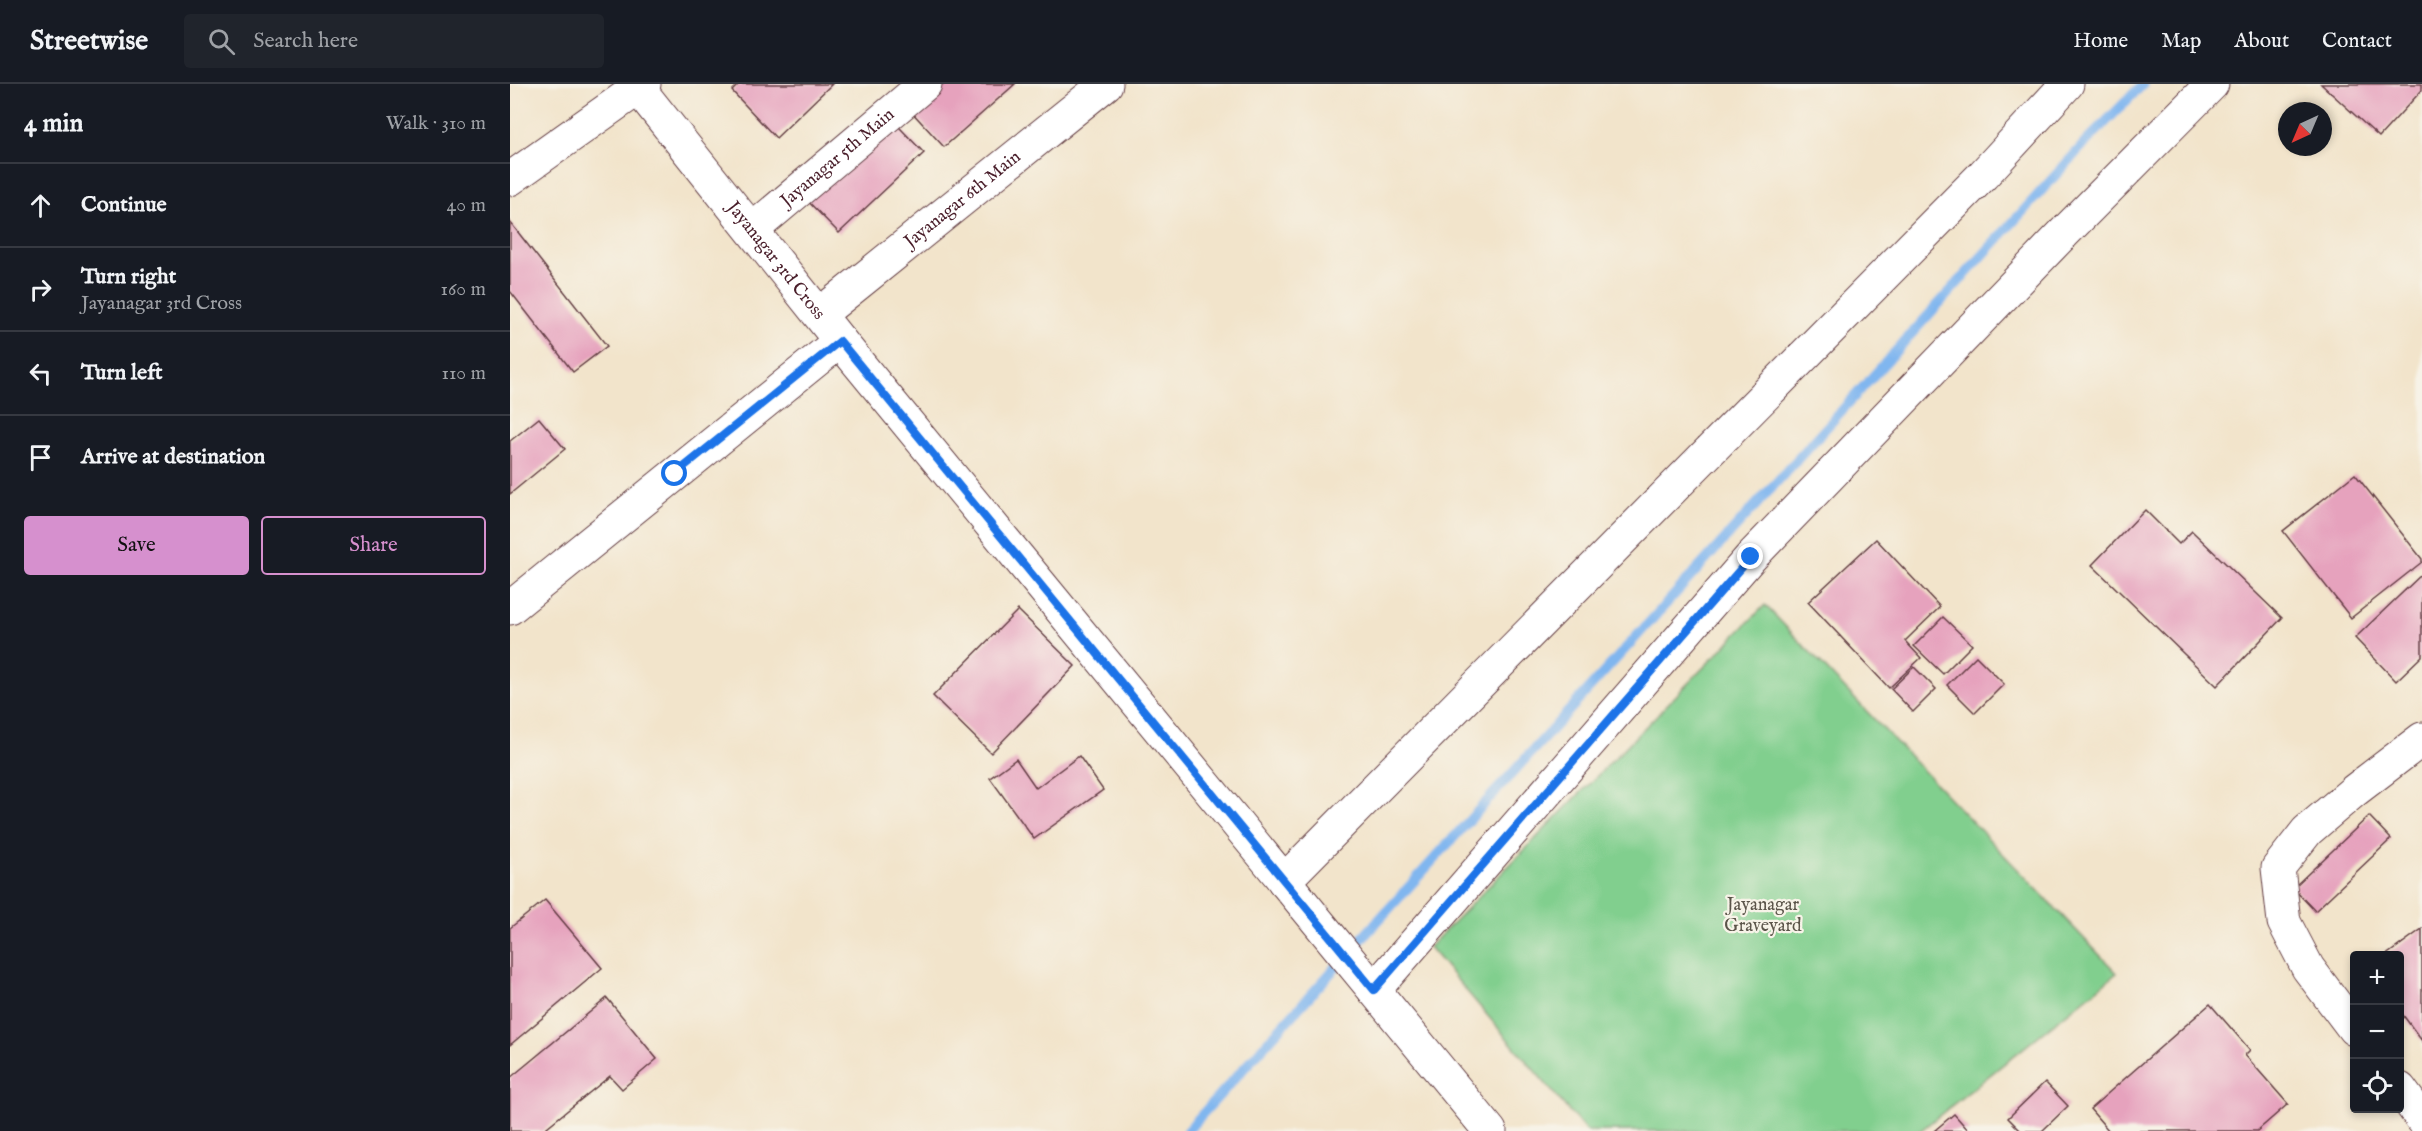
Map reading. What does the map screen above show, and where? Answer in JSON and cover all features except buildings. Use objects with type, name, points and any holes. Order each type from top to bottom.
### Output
[{"type":"street","name":"Jayanagar 5th Main","points":[[752,230],[925,84]]},
{"type":"street","name":"Jayanagar 6th Main","points":[[820,314],[1106,84]]},
{"type":"street","points":[[1284,881],[1983,175],[2067,84]]},
{"type":"street","points":[[1374,990],[1751,557],[2061,236],[2212,84]]},
{"type":"street","name":"Jayanagar 3rd Cross","points":[[640,85],[840,341],[1490,1131]]},
{"type":"street","points":[[510,179],[640,85]]},
{"type":"street","points":[[510,608],[840,341]]},
{"type":"street","points":[[2350,1023],[2308,968],[2284,922],[2278,868],[2307,831],[2354,791],[2422,739]]},
{"type":"street","points":[[2404,1094],[2422,1119]]},
{"type":"green space","name":"Jayanagar Graveyard","points":[[1765,605],[2117,973],[1920,1131],[1586,1131],[1429,947]]},
{"type":"waterway","points":[[1187,1131],[2084,144],[2143,84]]},
{"type":"route","points":[[675,474],[840,341],[1374,990],[1751,557]]}]
